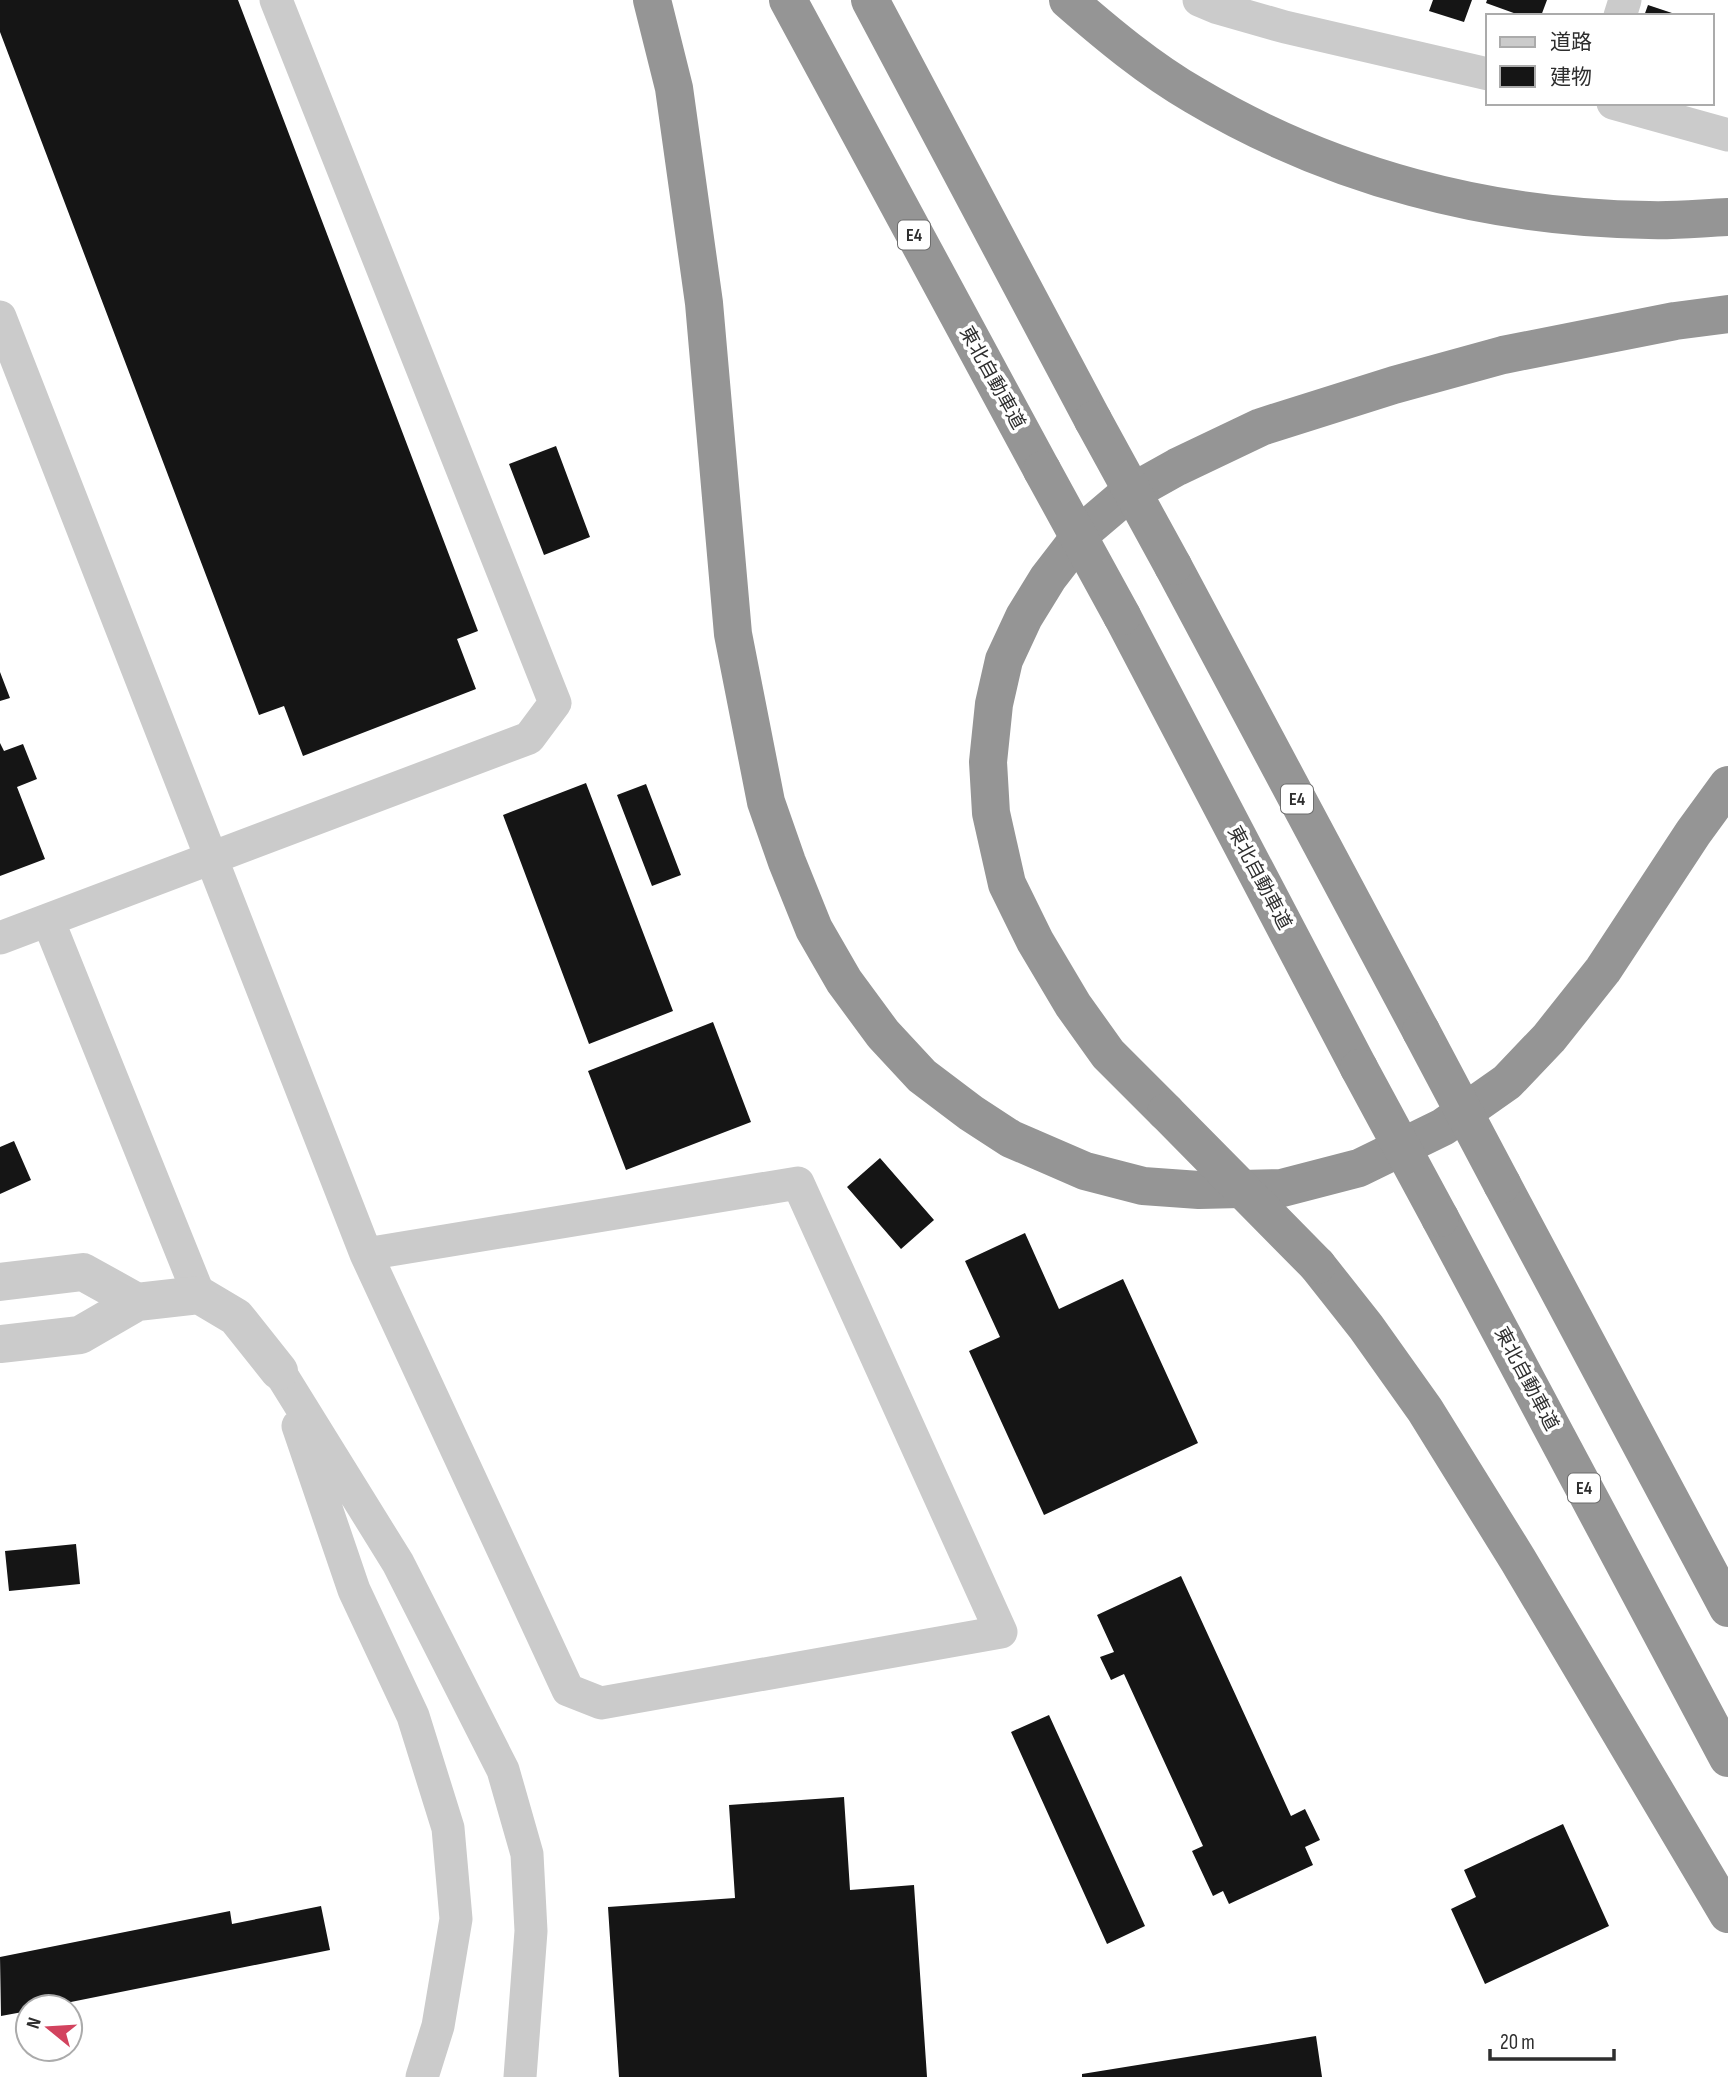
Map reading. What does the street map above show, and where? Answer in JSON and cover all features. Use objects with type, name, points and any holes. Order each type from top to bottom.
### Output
[{"type":"highway","points":[[652,0],[676,101],[704,303],[733,634],[766,802],[814,929],[844,981],[883,1034],[922,1076],[971,1113],[1023,1145],[1085,1171],[1143,1186],[1199,1190],[1282,1188],[1359,1168],[1443,1127],[1507,1082],[1549,1038],[1603,970],[1693,833],[1728,785]]},
{"type":"highway","name":"東北自動車道","points":[[788,0],[1122,616],[1359,1068],[1728,1758]]},
{"type":"highway","name":"E4","points":[[870,0],[1728,1608]]},
{"type":"highway","points":[[1068,0],[1110,37],[1193,95],[1282,141],[1333,163],[1397,184],[1489,205],[1579,217],[1649,220],[1728,218]]},
{"type":"highway","points":[[1728,314],[1675,321],[1503,355],[1394,385],[1261,427],[1177,467],[1125,496],[1085,530],[1048,578],[1024,617],[1004,660],[994,704],[988,762],[991,813],[1007,884],[1035,941],[1073,1005],[1108,1054],[1317,1265],[1366,1327],[1425,1410],[1525,1572],[1728,1914]]},
{"type":"street","points":[[0,938],[529,738],[555,703],[276,0]]},
{"type":"street","points":[[1199,0],[1285,27],[1486,74]]},
{"type":"street","points":[[1620,105],[1728,135]]},
{"type":"street","points":[[0,317],[366,1254],[568,1690],[601,1703],[1001,1632],[797,1183],[366,1254]]},
{"type":"street","points":[[48,919],[199,1295]]},
{"type":"street","points":[[0,1282],[83,1272],[138,1302]]},
{"type":"street","points":[[0,1345],[80,1335],[138,1302],[199,1295],[236,1317],[279,1370],[398,1563],[503,1770],[527,1854],[531,1931],[520,2077]]},
{"type":"street","points":[[279,1370],[354,1590],[413,1716],[448,1828],[456,1919],[438,2026],[422,2077]]},
{"type":"building","points":[[0,0],[238,0],[478,631],[457,639],[476,689],[303,756],[284,706],[259,715],[0,32]]},
{"type":"building","points":[[1433,0],[1472,0],[1464,22],[1429,11]]},
{"type":"building","points":[[1487,0],[1547,0],[1542,14],[1516,14],[1486,3]]},
{"type":"building","points":[[1648,5],[1675,14],[1645,14]]},
{"type":"building","points":[[556,446],[590,537],[544,555],[509,464]]},
{"type":"building","points":[[0,672],[10,698],[0,701]]},
{"type":"building","points":[[0,743],[4,751],[23,744],[37,779],[17,787],[45,859],[0,876]]},
{"type":"building","points":[[586,783],[673,1011],[589,1044],[503,815]]},
{"type":"building","points":[[646,784],[681,875],[652,886],[617,795]]},
{"type":"building","points":[[713,1022],[751,1122],[626,1170],[588,1071]]},
{"type":"building","points":[[14,1141],[31,1180],[0,1194],[0,1147]]},
{"type":"building","points":[[880,1158],[934,1220],[901,1249],[847,1187]]},
{"type":"building","points":[[1025,1233],[1059,1309],[1123,1279],[1198,1443],[1044,1515],[969,1351],[1000,1337],[965,1261]]},
{"type":"building","points":[[76,1544],[80,1584],[9,1591],[5,1551]]},
{"type":"building","points":[[1181,1576],[1291,1816],[1305,1809],[1320,1840],[1305,1847],[1313,1865],[1229,1904],[1223,1891],[1213,1896],[1192,1851],[1203,1846],[1124,1674],[1111,1680],[1100,1657],[1114,1652],[1097,1615]]},
{"type":"building","points":[[1049,1715],[1145,1926],[1107,1944],[1011,1732]]},
{"type":"building","points":[[844,1797],[850,1890],[914,1885],[927,2077],[619,2077],[608,1907],[735,1898],[729,1805]]},
{"type":"building","points":[[1563,1824],[1609,1926],[1485,1984],[1451,1909],[1476,1897],[1464,1870]]},
{"type":"building","points":[[321,1906],[330,1950],[84,1999],[84,1993],[14,1993],[14,2014],[1,2016],[0,1957],[230,1911],[232,1924]]},
{"type":"building","points":[[1316,2036],[1322,2077],[1082,2077],[1082,2074]]}]
